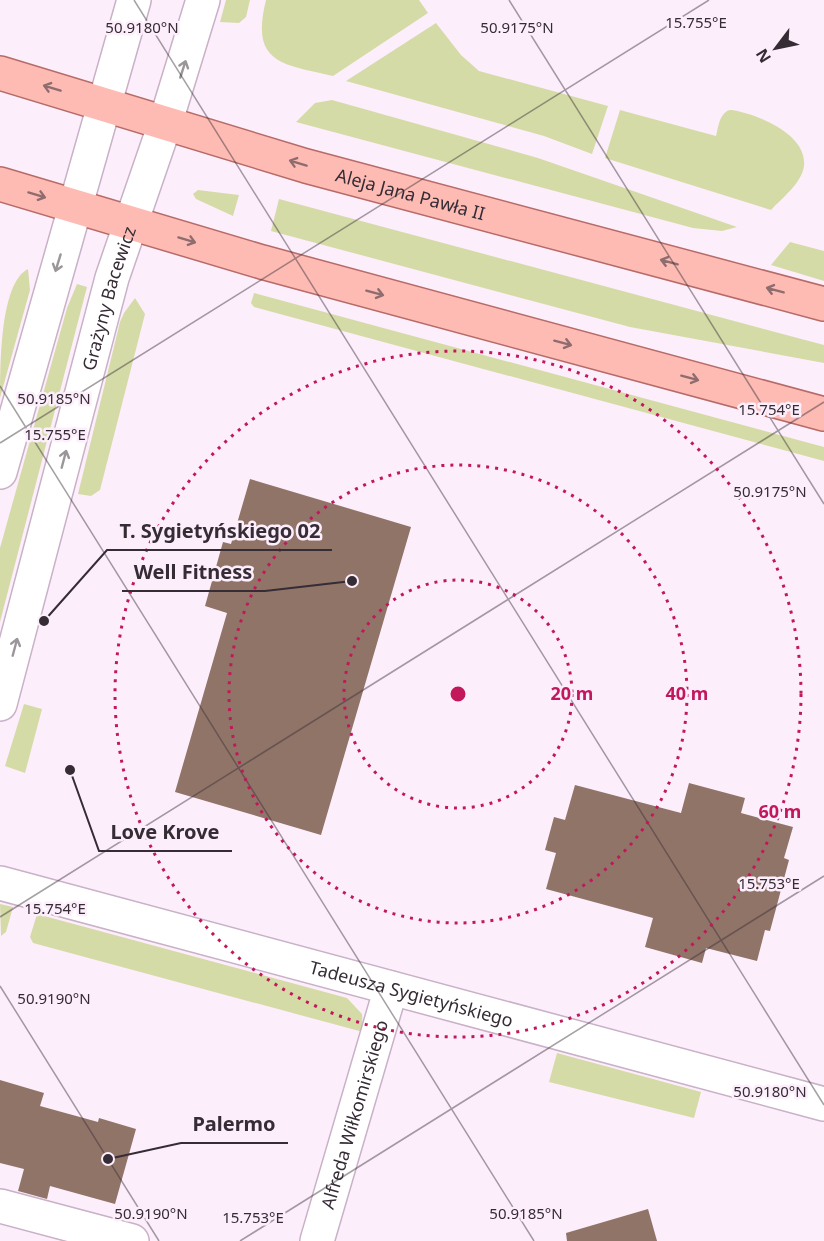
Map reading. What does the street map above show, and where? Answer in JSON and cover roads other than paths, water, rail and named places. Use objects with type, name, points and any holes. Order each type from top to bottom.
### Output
[{"type":"main road","name":"Aleja Jana Pawła II","points":[[0,73],[165,124],[464,209],[824,303]]},
{"type":"main road","points":[[0,184],[274,265],[824,414]]},
{"type":"street","points":[[0,472],[134,0]]},
{"type":"street","name":"Grażyny Bacewicz","points":[[0,704],[94,343],[165,124],[202,0]]},
{"type":"street","name":"Tadeusza Sygietyńskiego","points":[[0,883],[824,1104]]},
{"type":"street","name":"Alfreda Wiłkomirskiego","points":[[317,1241],[391,988]]},
{"type":"street","points":[[0,1206],[132,1241]]},
{"type":"place","name":"Well Fitness","points":[[352,581]]},
{"type":"place","name":"T. Sygietyńskiego 02","points":[[44,621]]},
{"type":"place","name":"Love Krove","points":[[70,770]]},
{"type":"place","name":"Palermo","points":[[108,1159]]}]
